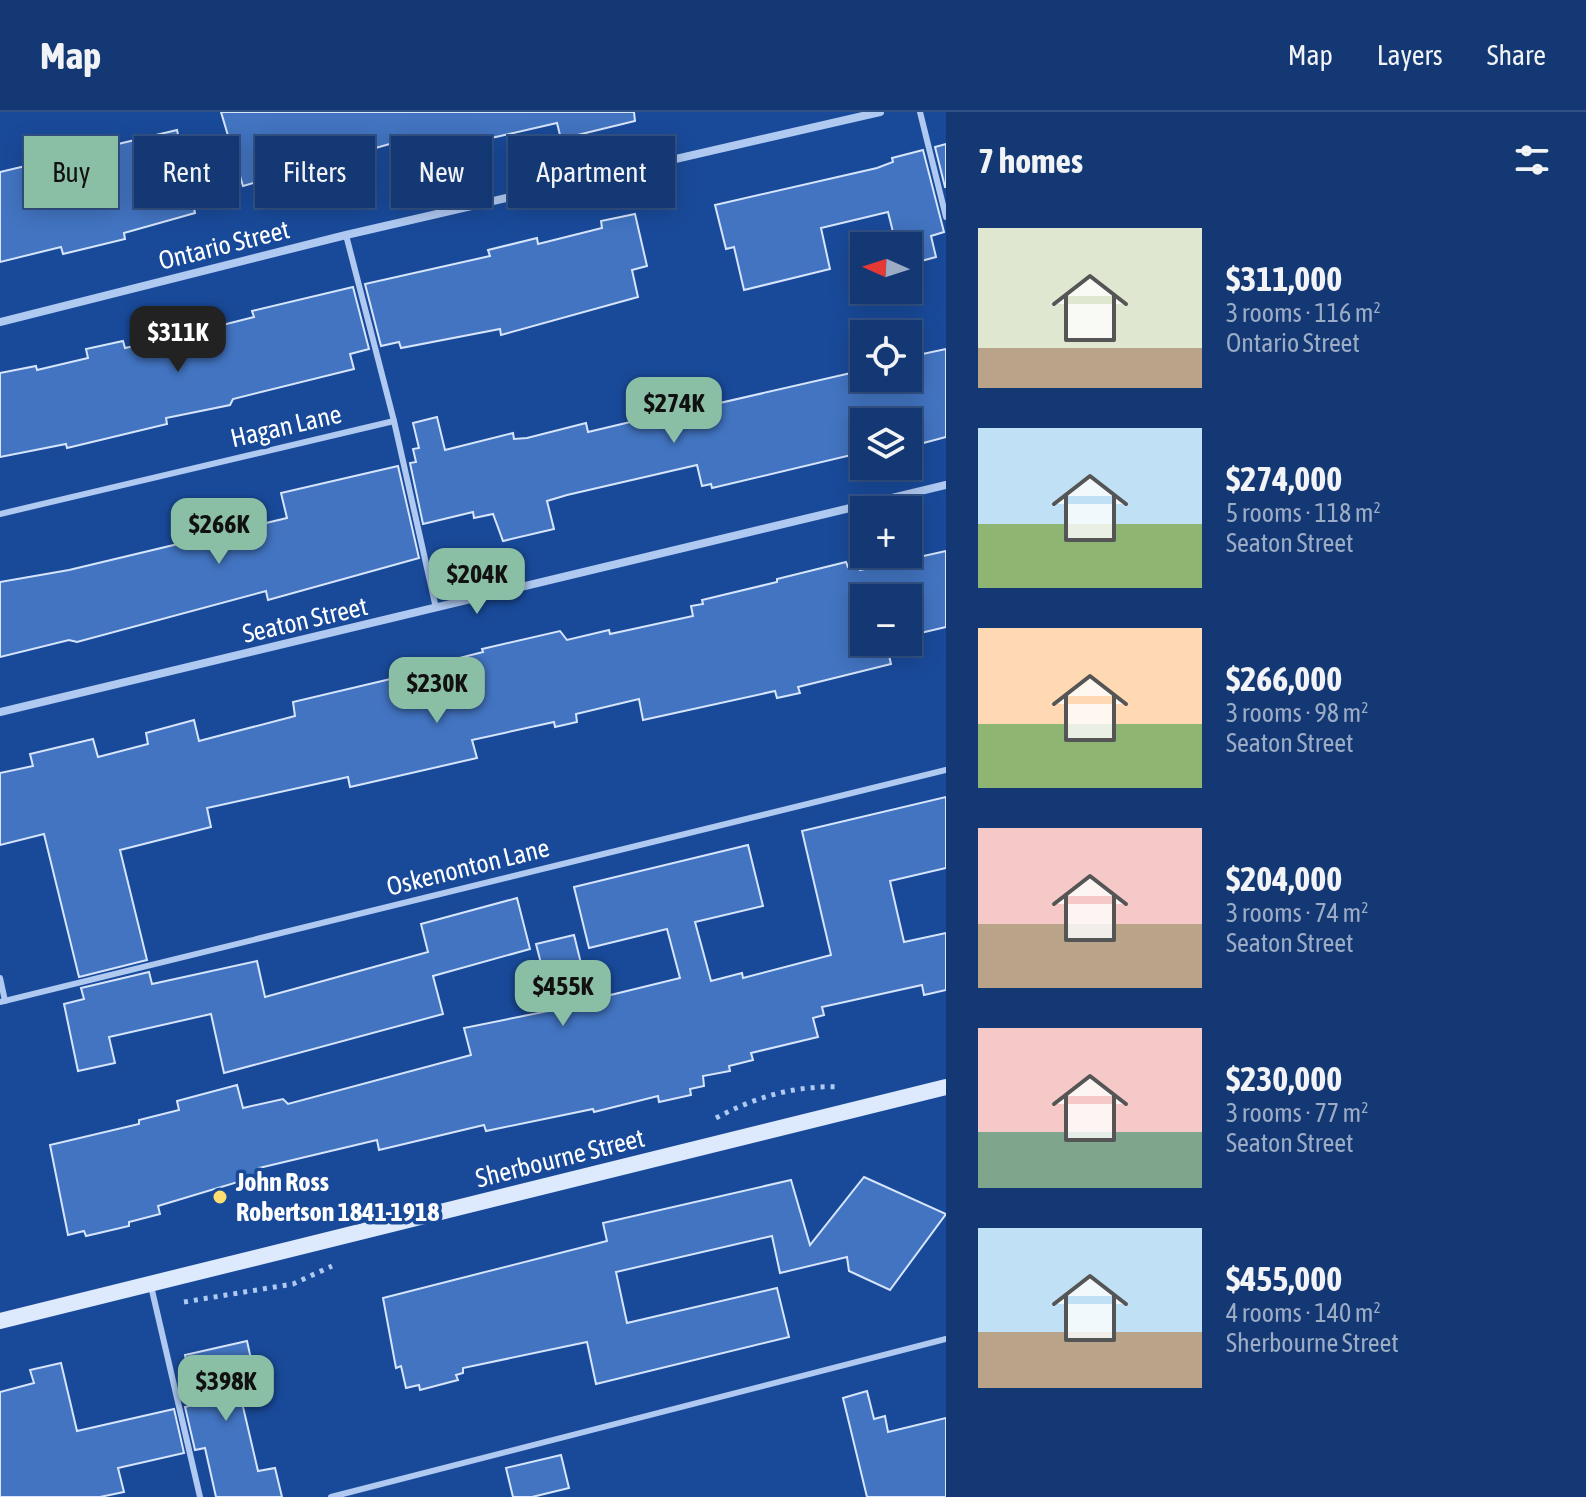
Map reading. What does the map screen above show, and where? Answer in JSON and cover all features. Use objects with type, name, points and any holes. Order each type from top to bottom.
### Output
[{"type":"street","name":"Ontario Street","points":[[0,322],[346,235],[880,112]]},
{"type":"street","name":"Seaton Street","points":[[0,712],[946,485]]},
{"type":"street","name":"Sherbourne Street","points":[[0,1321],[946,1087]]},
{"type":"lane","points":[[920,112],[946,217]]},
{"type":"lane","points":[[346,235],[394,421],[436,609]]},
{"type":"lane","name":"Hagan Lane","points":[[0,514],[394,421]]},
{"type":"lane","name":"Oskenonton Lane","points":[[3,1002],[946,770]]},
{"type":"lane","points":[[0,978],[3,1002]]},
{"type":"lane","points":[[151,1284],[200,1497]]},
{"type":"lane","points":[[331,1497],[946,1339]]},
{"type":"building","points":[[221,112],[634,112],[635,121],[573,136],[560,136],[557,123],[492,138],[391,136],[391,144],[375,148],[375,136],[255,136],[255,183],[243,186],[239,173],[239,136],[228,136]]},
{"type":"building","points":[[177,130],[178,136],[152,136]]},
{"type":"building","points":[[134,140],[134,208],[194,208],[195,213],[124,233],[125,239],[63,254],[61,247],[0,262],[0,172],[24,166],[24,208],[118,208],[118,144]]},
{"type":"building","points":[[946,144],[946,187],[945,187],[935,147]]},
{"type":"building","points":[[923,150],[944,232],[931,236],[936,257],[922,261],[922,232],[893,232],[888,212],[821,228],[830,269],[744,290],[734,247],[726,249],[715,205],[877,168],[893,162],[892,158]]},
{"type":"building","points":[[635,214],[647,266],[632,270],[638,297],[501,335],[500,329],[401,348],[399,342],[381,346],[365,284],[490,256],[488,250],[537,238],[538,244],[602,228],[601,221]]},
{"type":"building","points":[[353,287],[369,349],[350,354],[354,369],[233,399],[230,405],[166,418],[167,424],[67,448],[66,444],[0,457],[0,373],[36,366],[37,370],[88,358],[86,349],[123,341],[125,348],[179,336],[254,317],[252,311]]},
{"type":"building","points":[[946,349],[946,437],[922,443],[922,408],[850,408],[850,455],[712,488],[711,484],[702,486],[697,465],[567,495],[547,501],[554,529],[503,541],[493,514],[474,518],[473,512],[423,524],[410,463],[416,462],[413,449],[419,448],[413,423],[437,417],[445,450],[513,433],[514,439],[527,438],[586,423],[588,432],[660,415],[654,388],[682,382],[689,410],[850,373],[850,392],[922,392],[922,354]]},
{"type":"building","points":[[398,466],[419,558],[268,600],[266,591],[77,642],[69,640],[0,657],[0,582],[69,570],[287,518],[281,493]]},
{"type":"building","points":[[946,551],[946,627],[922,633],[922,584],[850,584],[850,656],[889,656],[891,664],[798,687],[800,693],[777,698],[775,691],[643,720],[639,699],[576,714],[577,722],[555,727],[554,722],[472,740],[477,758],[350,787],[348,777],[207,808],[211,827],[120,850],[147,960],[79,977],[44,834],[0,845],[0,773],[33,766],[30,754],[93,739],[98,757],[148,744],[146,733],[194,720],[199,741],[295,716],[293,702],[433,669],[432,665],[483,652],[482,649],[560,631],[567,640],[609,630],[610,634],[693,616],[691,606],[703,604],[702,600],[777,582],[777,579],[846,562],[848,567],[860,570],[922,568],[922,556]]},
{"type":"building","points":[[946,797],[946,868],[890,881],[904,942],[946,933],[946,990],[924,995],[922,985],[822,1007],[824,1015],[813,1018],[818,1037],[751,1053],[753,1060],[729,1066],[730,1071],[703,1076],[704,1086],[690,1089],[691,1095],[659,1102],[658,1096],[594,1112],[593,1109],[486,1131],[484,1125],[379,1150],[377,1140],[259,1168],[261,1175],[158,1206],[160,1214],[129,1222],[129,1226],[86,1236],[84,1231],[68,1235],[50,1145],[139,1124],[139,1120],[179,1110],[177,1101],[237,1085],[243,1108],[283,1099],[288,1104],[471,1055],[464,1028],[553,1010],[536,944],[574,935],[590,1000],[680,978],[667,929],[589,948],[574,887],[748,845],[763,906],[695,922],[711,981],[742,973],[743,978],[831,955],[802,831]]},
{"type":"building","points":[[517,898],[530,949],[433,976],[443,1014],[224,1073],[211,1014],[109,1037],[115,1063],[78,1071],[64,1004],[84,999],[81,988],[149,972],[152,984],[257,961],[265,997],[428,952],[421,924]]},
{"type":"building","points":[[864,1177],[946,1214],[890,1290],[849,1271],[847,1257],[780,1273],[772,1236],[616,1272],[627,1323],[777,1288],[789,1337],[596,1384],[587,1342],[463,1368],[463,1373],[456,1375],[458,1380],[420,1390],[419,1385],[406,1388],[401,1366],[396,1368],[383,1298],[607,1241],[603,1223],[791,1180],[810,1245]]},
{"type":"building","points":[[247,1341],[255,1377],[237,1381],[258,1471],[275,1468],[282,1497],[216,1497],[205,1448],[195,1450],[185,1407],[196,1404],[185,1355]]},
{"type":"building","points":[[61,1363],[77,1431],[174,1409],[184,1453],[118,1468],[124,1492],[100,1497],[0,1497],[0,1392],[34,1383],[30,1370]]},
{"type":"building","points":[[867,1391],[874,1419],[885,1416],[888,1432],[946,1418],[946,1497],[867,1497],[843,1398]]},
{"type":"building","points":[[561,1455],[569,1488],[532,1497],[513,1497],[506,1468]]},
{"type":"place","name":"John Ross Robertson 1841-1918","points":[[220,1197]]}]
